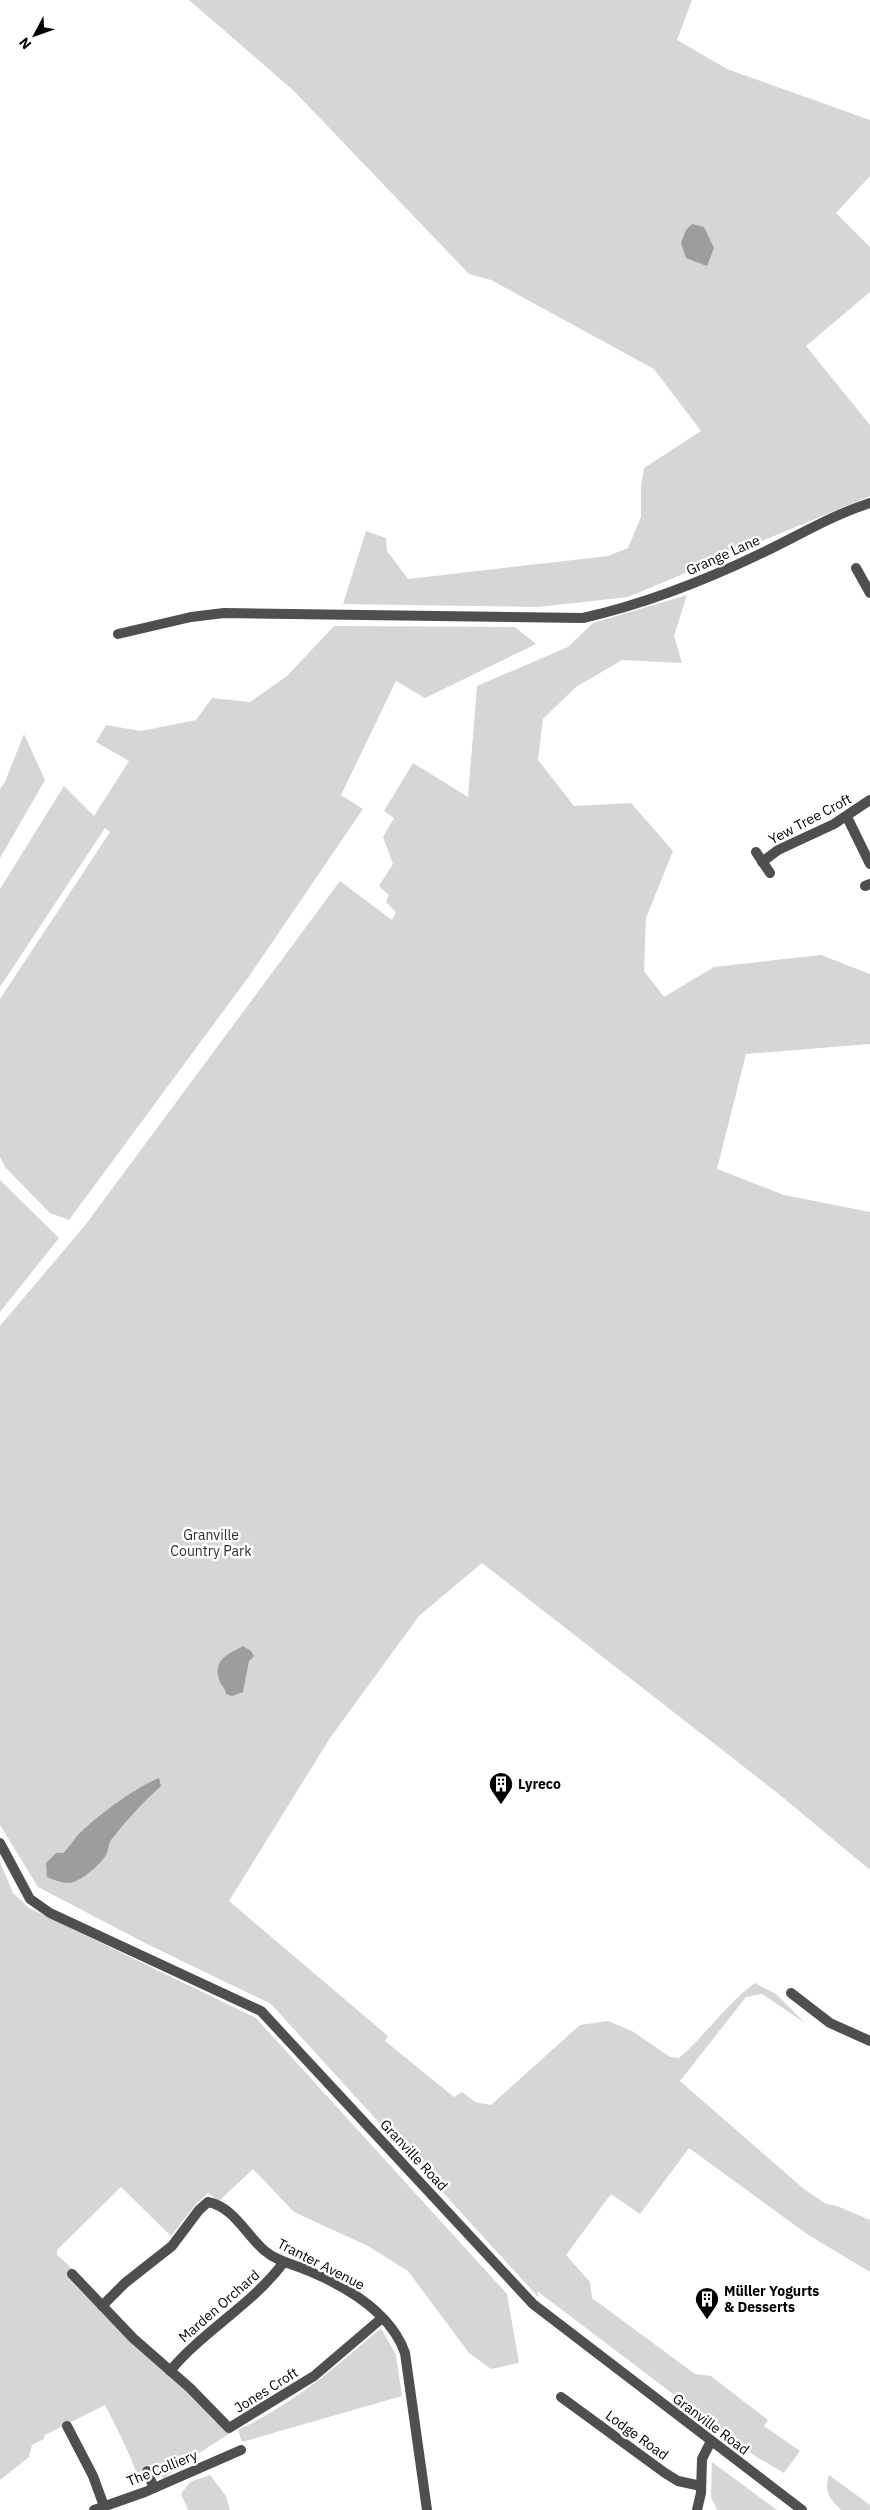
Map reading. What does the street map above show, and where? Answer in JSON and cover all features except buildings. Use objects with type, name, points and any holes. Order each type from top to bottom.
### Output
[{"type":"street","name":"Grange Lane","points":[[118,634],[191,617],[224,613],[583,618],[621,610],[704,580],[809,528],[870,503]]},
{"type":"street","points":[[856,568],[866,576],[870,593]]},
{"type":"street","name":"Yew Tree Croft","points":[[762,862],[778,850],[847,817],[870,800]]},
{"type":"street","points":[[847,817],[870,864]]},
{"type":"street","points":[[756,852],[770,873]]},
{"type":"street","name":"Granville Road","points":[[0,1843],[30,1899],[50,1912],[261,2011],[533,2304],[802,2510]]},
{"type":"street","points":[[791,1993],[830,2023],[870,2040]]},
{"type":"street","name":"Tranter Avenue","points":[[102,2306],[124,2283],[172,2246],[199,2210],[208,2202],[227,2210],[264,2250],[284,2262],[310,2271],[355,2294],[382,2318],[401,2341],[405,2353],[427,2510]]},
{"type":"street","name":"Marden Orchard","points":[[170,2371],[187,2351],[259,2292],[284,2262]]},
{"type":"street","name":"Jones Croft","points":[[72,2274],[102,2306],[217,2414],[229,2428],[314,2376],[382,2318]]},
{"type":"street","name":"Lodge Road","points":[[561,2397],[665,2473],[678,2481],[701,2486]]},
{"type":"street","points":[[67,2426],[93,2476],[104,2506]]},
{"type":"street","points":[[697,2510],[701,2486],[702,2459],[711,2441]]},
{"type":"street","name":"The Colliery","points":[[94,2510],[154,2488],[241,2450]]},
{"type":"street","points":[[147,2471],[154,2488]]},
{"type":"green space","points":[[189,0],[692,0],[677,40],[727,69],[870,120],[870,176],[836,213],[870,247],[870,292],[806,346],[870,425],[870,496],[628,597],[538,607],[343,604],[366,531],[386,538],[387,551],[408,579],[608,556],[628,548],[641,517],[641,486],[644,468],[701,431],[654,369],[491,280],[469,274],[294,91]]},
{"type":"green space","name":"Granville Country Park","points":[[687,595],[674,636],[682,663],[622,660],[576,687],[543,719],[538,760],[574,806],[631,803],[673,851],[646,918],[644,971],[664,997],[714,967],[821,955],[870,974],[870,1044],[746,1054],[717,1169],[784,1195],[870,1212],[870,1870],[775,1791],[482,1563],[419,1616],[330,1738],[229,1901],[388,2036],[385,2041],[454,2097],[462,2092],[475,2102],[491,2105],[580,2025],[608,2021],[632,2031],[670,2057],[679,2058],[735,2000],[755,1983],[776,1994],[805,2023],[762,1994],[746,1997],[680,2081],[804,2189],[826,2204],[837,2206],[870,2220],[870,2272],[807,2234],[689,2148],[640,2214],[611,2194],[566,2255],[590,2282],[592,2298],[695,2374],[711,2376],[768,2420],[764,2426],[800,2451],[784,2473],[755,2456],[537,2291],[539,2298],[271,2004],[147,1944],[38,1887],[0,1825],[0,1326],[86,1224],[340,881],[392,920],[396,912],[386,902],[389,895],[379,886],[393,864],[383,837],[394,818],[384,811],[413,763],[468,797],[477,686],[568,647],[593,623]]},
{"type":"green space","points":[[334,626],[515,627],[536,644],[425,698],[396,681],[341,795],[363,809],[250,975],[69,1220],[50,1213],[5,1167],[0,1157],[0,999],[110,832],[105,828],[0,987],[0,889],[64,786],[94,816],[129,761],[96,742],[106,725],[141,731],[196,720],[212,698],[250,702],[287,676]]},
{"type":"green space","points":[[24,734],[45,780],[0,858],[0,789],[5,782]]},
{"type":"green space","points":[[0,1180],[59,1238],[0,1312]]},
{"type":"green space","points":[[0,1862],[13,1893],[29,1908],[256,2018],[507,2294],[519,2363],[491,2369],[469,2353],[408,2271],[368,2246],[294,2212],[253,2169],[219,2201],[208,2193],[196,2204],[171,2236],[121,2187],[57,2250],[57,2255],[75,2271],[68,2278],[128,2339],[205,2406],[229,2434],[180,2465],[164,2479],[151,2465],[144,2466],[140,2472],[143,2484],[139,2481],[128,2452],[105,2405],[45,2435],[44,2439],[32,2445],[29,2457],[0,2480]]},
{"type":"green space","points":[[381,2328],[396,2355],[402,2396],[242,2442],[238,2430],[295,2397],[330,2371]]},
{"type":"green space","points":[[712,2462],[777,2510],[717,2510],[711,2497]]},
{"type":"green space","points":[[210,2475],[226,2496],[230,2510],[188,2510],[181,2494],[190,2482]]},
{"type":"green space","points":[[829,2475],[870,2505],[870,2510],[841,2510],[833,2502],[827,2490]]},
{"type":"shaded area","points":[[692,224],[704,227],[714,248],[707,266],[686,258],[681,243],[686,230]]},
{"type":"shaded area","points":[[243,1646],[251,1651],[254,1656],[249,1661],[243,1692],[232,1696],[226,1694],[220,1683],[218,1667],[223,1658]]},
{"type":"shaded area","points":[[159,1778],[161,1786],[141,1805],[117,1833],[110,1842],[106,1855],[95,1868],[85,1876],[70,1883],[47,1877],[46,1863],[56,1853],[63,1853],[88,1825],[108,1810],[140,1787]]},
{"type":"place","name":"Lyreco","points":[[501,1805]]},
{"type":"place","name":"Müller Yogurts & Desserts","points":[[707,2320]]}]
